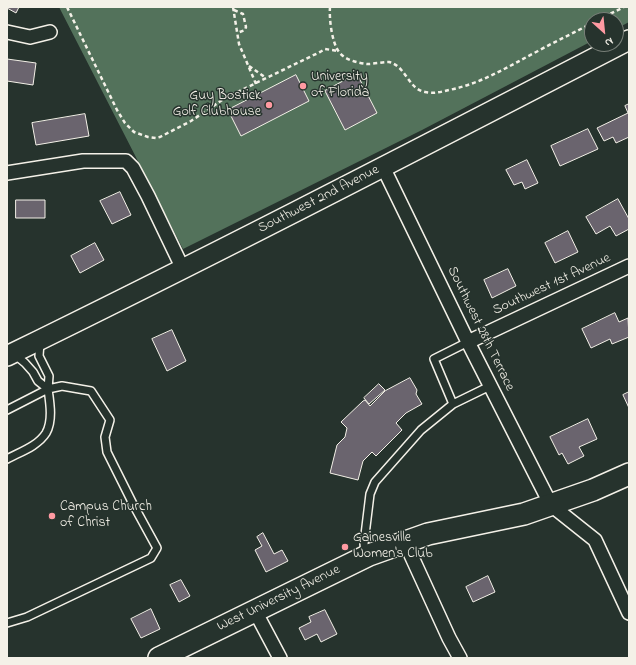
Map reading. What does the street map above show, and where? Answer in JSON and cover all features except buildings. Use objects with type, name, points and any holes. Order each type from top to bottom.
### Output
[{"type":"main road","name":"Southwest 2nd Avenue","points":[[9,355],[183,269],[629,40]]},
{"type":"main road","name":"West University Avenue","points":[[159,658],[365,558],[405,542],[428,534],[524,514],[593,490],[629,474]]},
{"type":"street","points":[[7,32],[30,37],[50,32]]},
{"type":"street","points":[[7,173],[83,161],[126,161],[133,168],[148,196],[183,269]]},
{"type":"street","name":"Southwest 28th Terrace","points":[[383,167],[468,342],[551,505]]},
{"type":"street","name":"Southwest 1st Avenue","points":[[468,342],[629,266]]},
{"type":"street","points":[[551,505],[595,540],[629,613]]},
{"type":"street","points":[[405,542],[449,638],[460,658]]},
{"type":"street","points":[[255,611],[280,658]]},
{"type":"lane","points":[[7,459],[38,442],[46,432],[50,421],[48,389],[49,376],[39,356],[40,340]]},
{"type":"lane","points":[[454,404],[434,359],[468,342]]},
{"type":"lane","points":[[9,355],[19,358],[25,363],[33,372],[38,381],[48,389]]},
{"type":"lane","points":[[7,410],[48,389],[62,386],[91,392],[110,420],[106,437],[108,452],[134,506],[157,548],[151,558],[27,617],[7,623]]},
{"type":"lane","points":[[365,558],[364,543],[370,494],[375,482],[421,430],[454,404],[490,386]]},
{"type":"path","points":[[67,7],[124,124],[131,130],[143,136],[156,138],[164,136],[195,119],[225,98],[325,49],[338,51]]},
{"type":"path","points":[[330,7],[330,21],[335,43],[342,56],[368,64],[392,62],[400,68],[416,89],[425,92],[439,92],[469,85],[482,80],[584,27]]},
{"type":"path","points":[[614,12],[624,7]]},
{"type":"path","points":[[234,9],[239,44],[256,84]]},
{"type":"path","points":[[234,9],[243,14],[245,25],[245,30],[237,33]]},
{"type":"path","points":[[248,65],[266,78]]},
{"type":"green space","name":"University of Florida","points":[[59,7],[629,7],[629,22],[624,25],[624,12],[584,12],[584,45],[422,130],[183,249]]},
{"type":"place","name":"University of Florida","points":[[303,86]]},
{"type":"place","name":"Guy Bostick Golf Clubhouse","points":[[269,105]]},
{"type":"place","name":"Campus Church of Christ","points":[[52,516]]},
{"type":"place","name":"Gainesville Women's Club","points":[[345,547]]}]
